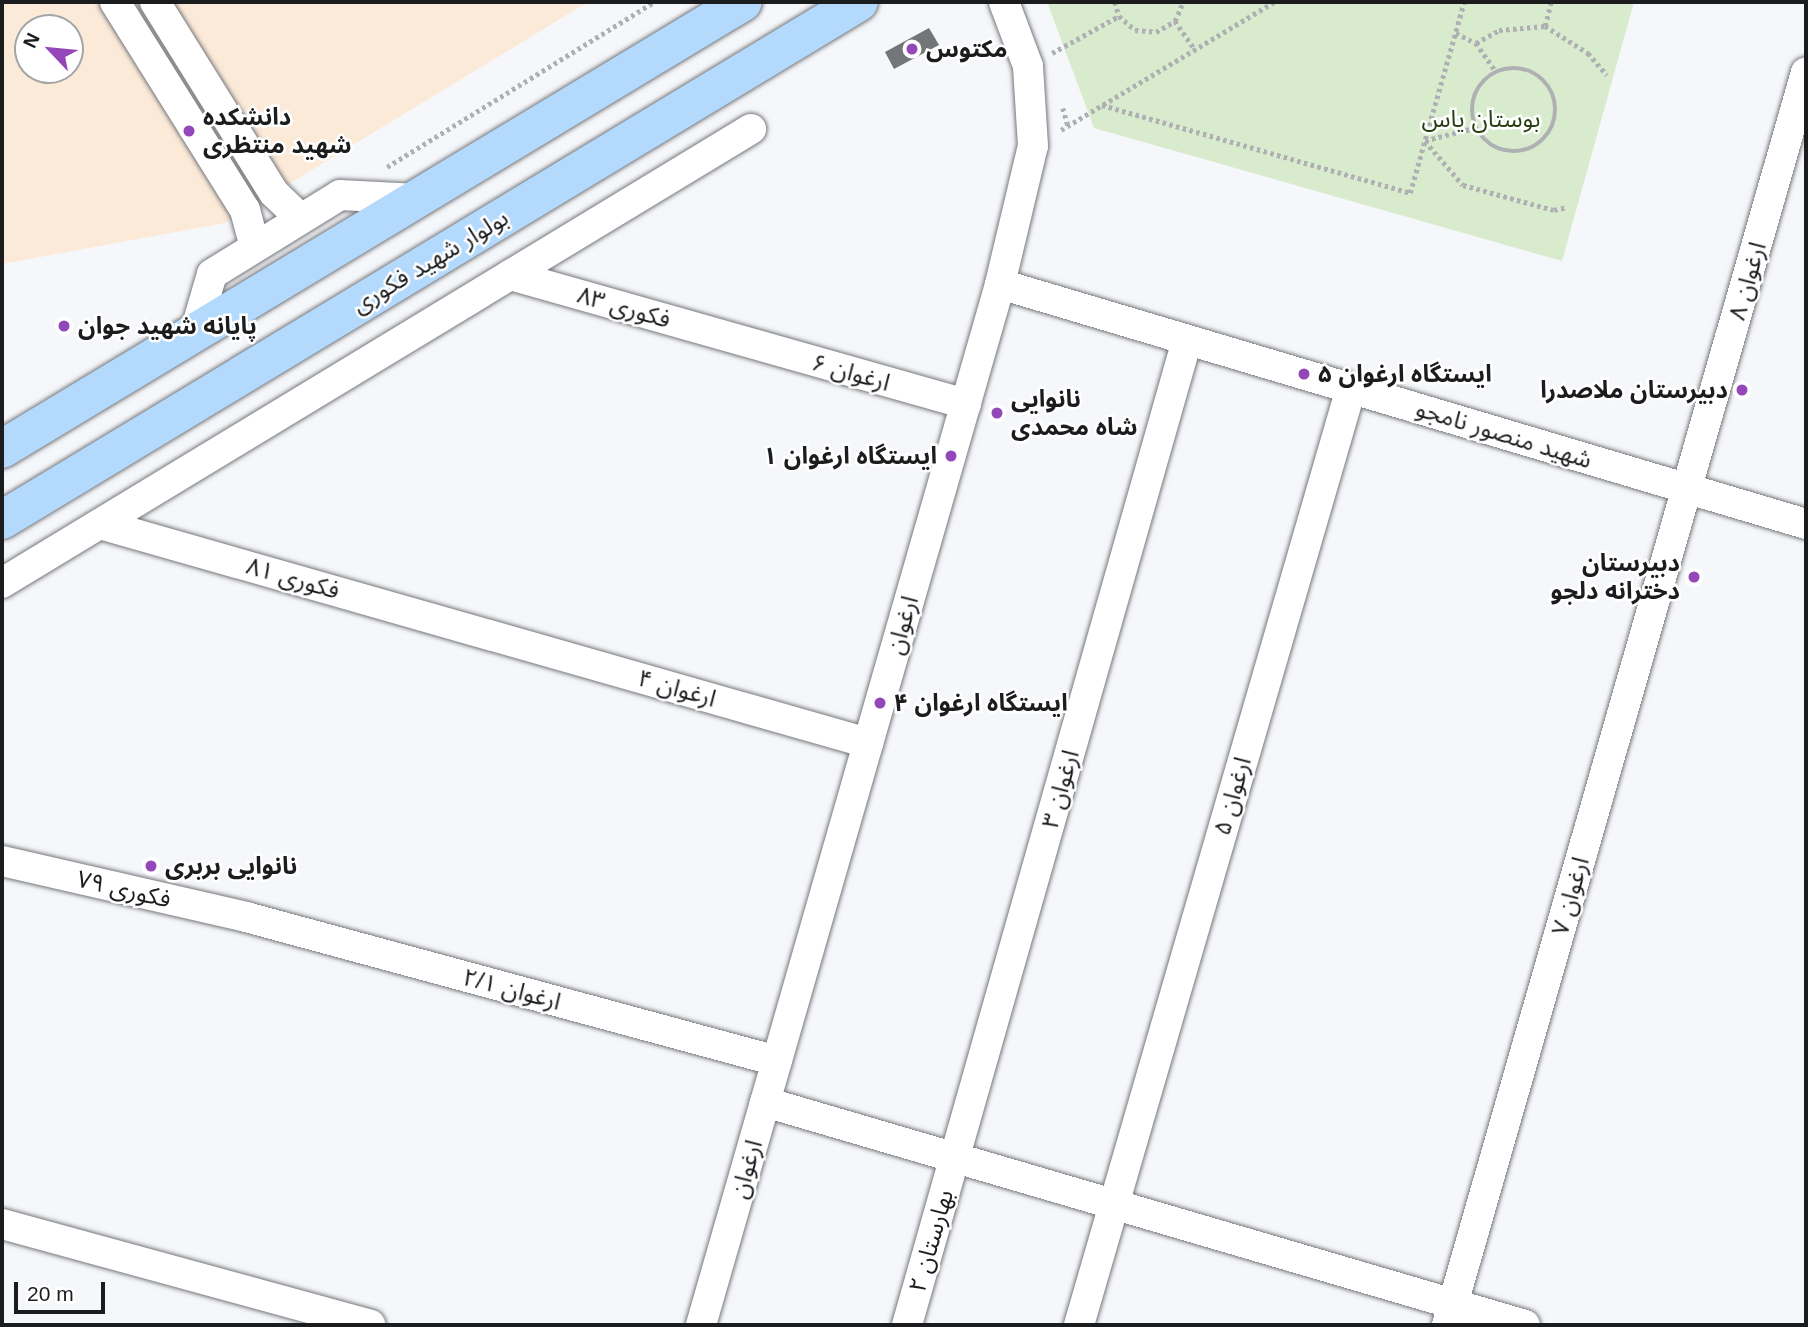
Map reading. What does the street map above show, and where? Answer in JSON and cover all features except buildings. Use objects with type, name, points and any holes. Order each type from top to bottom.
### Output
[{"type":"main road","points":[[2,449],[743,2]]},
{"type":"main road","name":"بولوار شهید فکوری","points":[[2,520],[859,2]]},
{"type":"street","points":[[115,2],[245,210],[255,247]]},
{"type":"street","points":[[155,2],[274,193],[301,219]]},
{"type":"street","name":"ارغوان","points":[[701,1325],[1000,284],[1033,146],[1028,66],[1004,2]]},
{"type":"street","name":"ارغوان ۸","points":[[1687,489],[1806,72]]},
{"type":"street","points":[[2,583],[751,129]]},
{"type":"street","points":[[213,159],[242,141]]},
{"type":"street","points":[[195,332],[212,274],[340,195],[417,199]]},
{"type":"street","name":"فکوری ۸۳","points":[[510,275],[737,340]]},
{"type":"street","name":"شهید منصور نامجو","points":[[1000,284],[1806,524]]},
{"type":"street","name":"ارغوان ۶","points":[[737,340],[966,404]]},
{"type":"street","name":"ارغوان ۳","points":[[955,1158],[1187,340]]},
{"type":"street","name":"ارغوان ۵","points":[[1079,1325],[1351,388]]},
{"type":"street","name":"ارغوان ۷","points":[[1450,1315],[1687,489]]},
{"type":"street","name":"فکوری ۸۱","points":[[100,524],[485,633]]},
{"type":"street","name":"ارغوان ۴","points":[[485,633],[869,743]]},
{"type":"street","name":"فکوری ۷۹","points":[[2,861],[246,917]]},
{"type":"street","name":"ارغوان ۲/۱","points":[[246,917],[777,1061]]},
{"type":"street","points":[[765,1102],[1113,1204],[1450,1315],[1525,1325]]},
{"type":"street","name":"بهارستان ۲","points":[[907,1325],[955,1158]]},
{"type":"street","points":[[2,1224],[370,1325]]},
{"type":"path","points":[[340,195],[654,2]]},
{"type":"path","points":[[1115,2],[1119,16],[1135,30],[1157,32],[1175,21],[1183,2]]},
{"type":"path","points":[[1033,146],[1274,2]]},
{"type":"path","points":[[1102,105],[1410,193],[1464,2]]},
{"type":"path","points":[[1545,26],[1551,2]]},
{"type":"path","points":[[1028,66],[1119,16]]},
{"type":"path","points":[[1175,21],[1195,50]]},
{"type":"path","points":[[1476,43],[1499,30],[1545,26],[1588,53],[1607,75]]},
{"type":"path","points":[[1456,33],[1476,43],[1496,72]]},
{"type":"path","points":[[1522,69],[1544,81],[1556,104],[1551,130],[1543,141],[1519,152],[1494,147],[1476,128],[1473,103],[1477,90],[1496,72],[1522,69]]},
{"type":"path","points":[[1425,141],[1476,128]]},
{"type":"path","points":[[1425,141],[1463,185],[1554,210],[1567,206]]},
{"type":"shaded area","name":"دانشکده شهید منتظری","points":[[2,2],[588,2],[225,223],[2,264]]},
{"type":"green space","name":"بوستان یاس","points":[[1047,2],[1634,2],[1562,261],[1094,128]]},
{"type":"place","name":"مکتوس","points":[[912,49]]},
{"type":"place","name":"دانشکده شهید منتظری","points":[[189,131]]},
{"type":"place","name":"پایانه شهید جوان","points":[[64,326]]},
{"type":"place","name":"ایستگاه ارغوان ۵","points":[[1304,374]]},
{"type":"place","name":"دبیرستان ملاصدرا","points":[[1742,390]]},
{"type":"place","name":"نانوایی شاه محمدی","points":[[997,413]]},
{"type":"place","name":"ایستگاه ارغوان ۱","points":[[951,456]]},
{"type":"place","name":"دبیرستان دخترانه دلجو","points":[[1694,577]]},
{"type":"place","name":"ایستگاه ارغوان ۴","points":[[880,703]]},
{"type":"place","name":"نانوایی بربری","points":[[151,866]]}]
